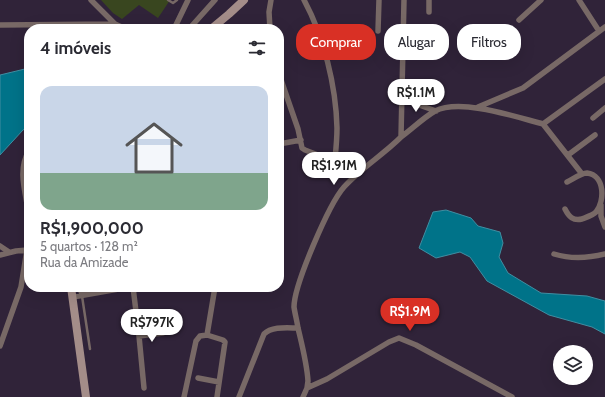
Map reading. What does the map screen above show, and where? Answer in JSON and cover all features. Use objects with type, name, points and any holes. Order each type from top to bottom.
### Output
[{"type":"main road","points":[[217,24],[244,0]]},
{"type":"main road","points":[[72,292],[86,397]]},
{"type":"street","points":[[91,0],[114,24]]},
{"type":"street","points":[[176,24],[188,0]]},
{"type":"street","points":[[193,24],[215,0]]},
{"type":"street","points":[[269,24],[268,12],[271,0]]},
{"type":"street","points":[[304,0],[330,68],[336,101],[337,130],[335,159]]},
{"type":"street","points":[[378,0],[378,31]]},
{"type":"street","points":[[401,137],[404,0]]},
{"type":"street","points":[[429,0],[429,12]]},
{"type":"street","points":[[519,20],[541,0]]},
{"type":"street","points":[[579,0],[599,31]]},
{"type":"street","points":[[0,25],[24,25]]},
{"type":"street","points":[[478,107],[523,88],[605,26]]},
{"type":"street","points":[[543,124],[605,79]]},
{"type":"street","points":[[284,89],[301,140],[302,148],[318,155],[344,162],[358,173]]},
{"type":"street","points":[[402,99],[436,111]]},
{"type":"street","points":[[303,397],[307,388],[308,377],[294,306],[295,297],[307,260],[338,194],[358,173],[382,155],[401,137],[436,111],[449,108],[478,107],[543,124],[582,174]]},
{"type":"street","points":[[593,118],[605,108]]},
{"type":"street","points":[[568,155],[595,135]]},
{"type":"street","points":[[284,143],[301,140]]},
{"type":"street","points":[[24,167],[24,182]]},
{"type":"street","points":[[567,182],[587,173],[599,180],[604,193],[601,205],[601,216],[605,227]]},
{"type":"street","points":[[565,209],[572,218],[580,219],[596,212],[601,205]]},
{"type":"street","points":[[0,246],[9,252]]},
{"type":"street","points":[[0,255],[9,252],[24,250]]},
{"type":"street","points":[[554,254],[580,257],[605,254]]},
{"type":"street","points":[[0,346],[21,287],[24,268]]},
{"type":"street","points":[[73,297],[100,292]]},
{"type":"street","points":[[132,292],[139,336],[144,388]]},
{"type":"street","points":[[207,335],[214,292]]},
{"type":"street","points":[[239,397],[264,334],[269,330],[274,329],[298,328]]},
{"type":"street","points":[[139,336],[163,333]]},
{"type":"street","points":[[184,397],[196,341],[200,336],[207,335],[225,342],[217,397]]},
{"type":"street","points":[[307,388],[327,379],[389,342],[399,338],[416,345],[512,397]]},
{"type":"street","points":[[198,378],[219,382]]},
{"type":"lane","points":[[168,0],[173,3],[177,0]]},
{"type":"lane","points":[[82,295],[90,349]]},
{"type":"green space","points":[[101,0],[170,0],[158,18],[139,5],[122,19],[113,13]]},
{"type":"water","points":[[24,69],[24,129],[0,155],[0,75]]},
{"type":"water","points":[[446,210],[471,218],[478,226],[500,232],[503,243],[499,257],[508,273],[541,293],[587,296],[605,301],[605,334],[592,327],[549,315],[487,281],[470,257],[460,252],[436,258],[419,248],[433,212]]}]
